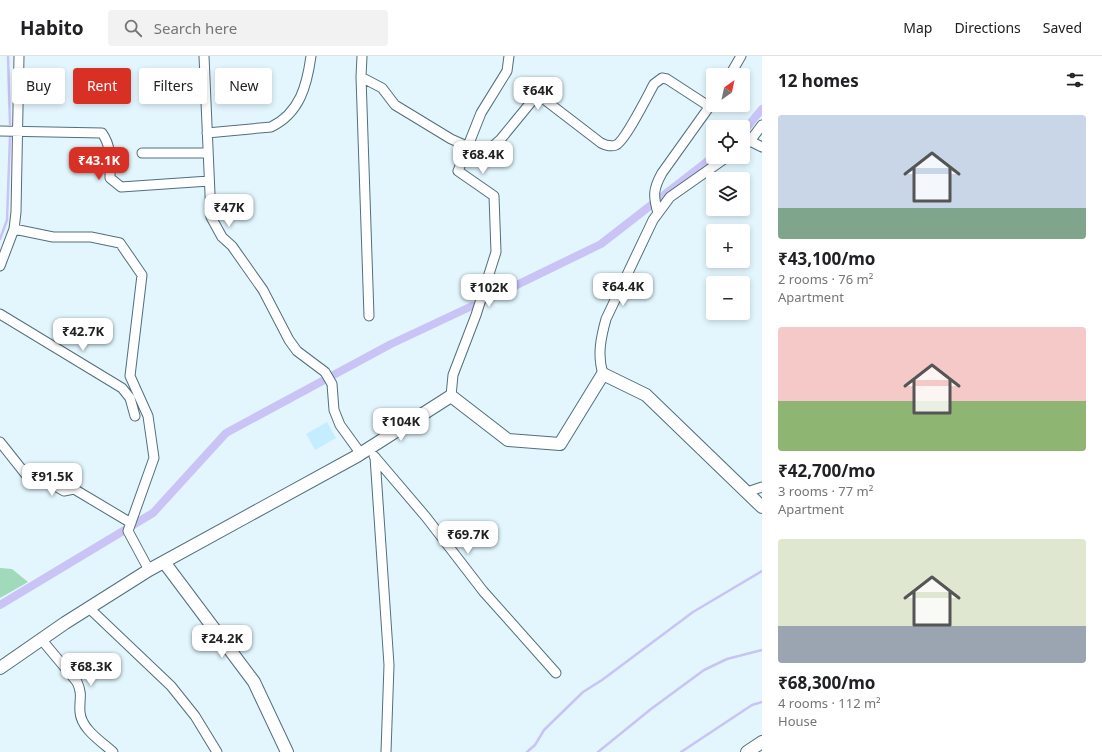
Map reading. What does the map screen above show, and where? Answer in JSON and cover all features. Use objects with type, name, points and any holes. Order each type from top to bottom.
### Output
[{"type":"street","points":[[0,266],[14,229],[17,194],[19,56]]},
{"type":"street","points":[[204,56],[211,217],[222,237],[232,246],[263,290],[297,351],[325,372],[331,381],[334,395],[334,410],[340,425],[368,453],[426,517],[483,591],[556,673]]},
{"type":"street","points":[[207,133],[271,127],[280,122],[296,107],[303,96],[310,56]]},
{"type":"street","points":[[362,56],[361,77],[369,316]]},
{"type":"street","points":[[451,396],[453,375],[476,315],[496,252],[494,196],[458,171],[480,113],[507,71],[509,56]]},
{"type":"street","points":[[734,68],[741,56]]},
{"type":"street","points":[[361,77],[382,88],[395,105],[468,148],[476,150],[492,146],[500,140],[536,98],[545,100],[601,143],[610,146],[616,145],[624,137],[654,84],[662,78],[667,79],[706,101]]},
{"type":"street","points":[[657,210],[654,192],[662,173],[706,111]]},
{"type":"street","points":[[750,140],[762,125]]},
{"type":"street","points":[[0,131],[18,130],[102,133],[107,140],[110,153],[110,178],[121,187],[209,181]]},
{"type":"street","points":[[750,145],[762,147]]},
{"type":"street","points":[[142,153],[208,152]]},
{"type":"street","points":[[451,396],[508,440],[560,444],[603,374],[600,353],[601,336],[606,319],[657,210],[670,197],[717,164]]},
{"type":"street","points":[[14,229],[53,238],[91,237],[120,243],[142,275],[130,376],[148,416],[154,458],[128,531],[149,570]]},
{"type":"street","points":[[0,314],[122,388],[130,398],[135,416]]},
{"type":"street","points":[[603,374],[646,396],[762,507]]},
{"type":"street","points":[[0,668],[41,639],[149,570],[368,453],[451,396]]},
{"type":"street","points":[[0,442],[31,481],[45,480],[64,491],[74,489],[131,523]]},
{"type":"street","points":[[368,453],[389,665],[386,752]]},
{"type":"street","points":[[747,492],[762,487]]},
{"type":"street","points":[[164,562],[254,682],[286,752]]},
{"type":"street","points":[[89,608],[171,686],[195,716],[214,751]]},
{"type":"street","points":[[41,639],[79,686],[82,696],[80,714],[83,722],[94,736],[113,752]]},
{"type":"street","points":[[747,752],[762,742]]},
{"type":"shaded area","points":[[327,422],[336,438],[315,450],[306,434]]},
{"type":"green space","points":[[0,568],[12,569],[28,582],[0,598]]},
{"type":"waterway","points":[[8,56],[10,124]]},
{"type":"waterway","points":[[750,124],[762,109]]},
{"type":"waterway","points":[[0,239],[7,220],[10,137]]},
{"type":"waterway","points":[[486,300],[601,244],[706,162]]},
{"type":"waterway","points":[[0,605],[153,513],[226,433],[391,344],[472,306]]},
{"type":"waterway","points":[[527,752],[535,745],[544,730],[583,692],[602,680],[693,612],[762,571]]},
{"type":"waterway","points":[[598,752],[651,709],[704,670],[727,659],[762,650]]},
{"type":"waterway","points":[[681,752],[752,705],[762,702]]}]
